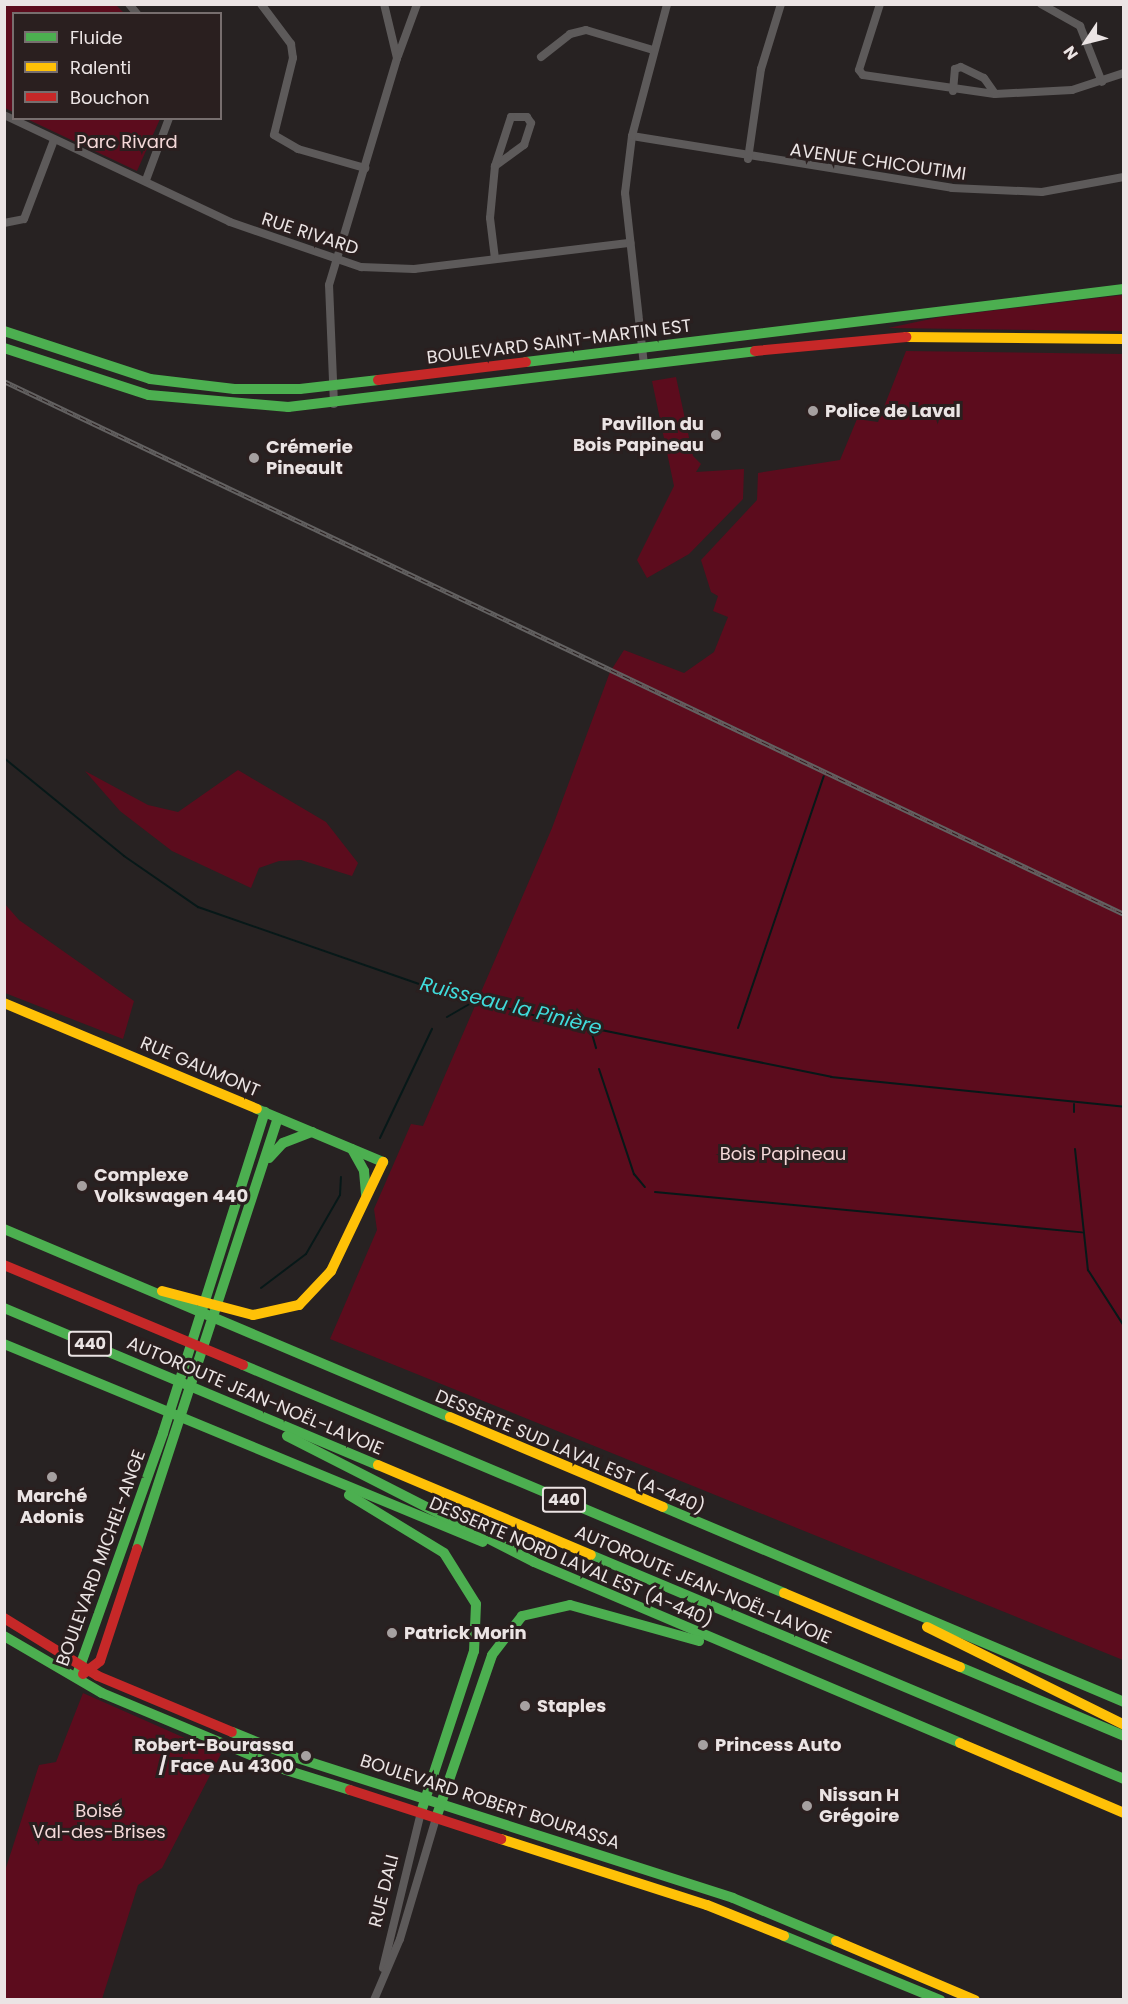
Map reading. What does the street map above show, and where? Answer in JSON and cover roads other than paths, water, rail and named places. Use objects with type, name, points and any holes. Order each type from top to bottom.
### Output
[{"type":"main road","name":"BOULEVARD SAINT-MARTIN EST","points":[[4,332],[70,357],[150,378],[234,389],[334,387],[1124,289]]},
{"type":"main road","points":[[807,330],[809,345]]},
{"type":"main road","name":"BOULEVARD SAINT-MARTIN EST","points":[[4,348],[157,397],[255,407],[334,405],[733,354],[901,336],[1124,339]]},
{"type":"main road","points":[[725,338],[733,354]]},
{"type":"main road","name":"RUE GAUMONT","points":[[4,1003],[383,1162],[366,1197]]},
{"type":"main road","name":"BOULEVARD MICHEL-ANGE","points":[[75,1681],[84,1669],[163,1433],[265,1112]]},
{"type":"main road","name":"BOULEVARD MICHEL-ANGE","points":[[84,1669],[100,1661],[269,1158],[278,1118]]},
{"type":"main road","points":[[269,1158],[284,1143],[312,1132]]},
{"type":"main road","points":[[136,1284],[244,1314],[284,1311],[305,1300],[328,1277],[366,1197],[364,1171],[352,1149]]},
{"type":"main road","name":"DESSERTE SUD LAVAL EST (A-440)","points":[[4,1229],[1124,1702]]},
{"type":"main road","name":"AUTOROUTE JEAN-NOËL-LAVOIE","points":[[4,1265],[1124,1736]]},
{"type":"main road","name":"AUTOROUTE JEAN-NOËL-LAVOIE","points":[[4,1308],[1124,1779]]},
{"type":"main road","name":"DESSERTE NORD LAVAL EST (A-440)","points":[[4,1344],[309,1473],[534,1562],[743,1653],[1124,1813]]},
{"type":"main road","points":[[176,1380],[534,1562]]},
{"type":"main road","points":[[309,1473],[438,1548],[460,1571],[474,1597],[476,1644],[421,1812]]},
{"type":"main road","points":[[890,1604],[946,1639],[1124,1725]]},
{"type":"main road","points":[[436,1818],[492,1655],[507,1630],[529,1613],[554,1605],[579,1607],[743,1653]]},
{"type":"main road","name":"BOULEVARD ROBERT BOURASSA","points":[[4,1618],[84,1669],[291,1756],[733,1898],[975,2000]]},
{"type":"main road","name":"BOULEVARD ROBERT BOURASSA","points":[[4,1636],[75,1681],[286,1770],[716,1908],[940,2000]]},
{"type":"street","points":[[261,4],[291,44],[292,58],[274,135],[298,148],[365,168]]},
{"type":"street","points":[[384,4],[397,58]]},
{"type":"street","points":[[334,405],[328,292],[397,58],[417,4]]},
{"type":"street","points":[[644,365],[625,193],[632,136],[667,4]]},
{"type":"street","points":[[748,159],[761,69],[781,4]]},
{"type":"street","points":[[880,4],[859,70],[954,90],[995,94],[1072,90],[1124,73]]},
{"type":"street","points":[[1041,4],[1080,26],[1102,82]]},
{"type":"street","points":[[541,57],[570,34],[586,30],[653,50]]},
{"type":"street","points":[[954,90],[955,69],[961,67],[984,78],[995,94]]},
{"type":"street","points":[[495,166],[524,145],[531,123],[527,117],[511,117],[495,166],[490,218],[495,259]]},
{"type":"street","name":"RUE RIVARD","points":[[14,120],[146,180],[230,222],[336,260],[402,270],[630,243]]},
{"type":"street","points":[[146,180],[168,120]]},
{"type":"street","name":"AVENUE CHICOUTIMI","points":[[632,136],[748,159],[1002,192],[1042,192],[1123,180]]},
{"type":"street","points":[[4,223],[24,219],[54,140]]},
{"type":"street","name":"RUE DALI","points":[[374,2000],[421,1812]]},
{"type":"street","name":"RUE DALI","points":[[381,1978],[400,1939],[436,1818]]},
{"type":"waterway","name":"Ruisseau la Pinière","points":[[4,758],[124,856],[198,907],[434,989],[552,1020],[831,1077],[1124,1107]]},
{"type":"waterway","points":[[738,1028],[824,776]]},
{"type":"waterway","points":[[447,1017],[475,1001]]},
{"type":"waterway","points":[[590,1027],[596,1048]]},
{"type":"waterway","points":[[380,1138],[432,1029]]},
{"type":"waterway","points":[[599,1069],[634,1174],[645,1187]]},
{"type":"waterway","points":[[1074,1104],[1074,1112]]},
{"type":"waterway","points":[[1075,1149],[1088,1270],[1124,1326]]},
{"type":"waterway","points":[[261,1288],[306,1254],[340,1195],[341,1177]]},
{"type":"waterway","points":[[655,1192],[1082,1232]]},
{"type":"railway","points":[[4,381],[1124,914]]},
{"type":"place","name":"Police de Laval","points":[[813,411]]},
{"type":"place","name":"Pavillon du Bois Papineau","points":[[716,435]]},
{"type":"place","name":"Crémerie Pineault","points":[[254,458]]},
{"type":"place","name":"Complexe Volkswagen 440","points":[[82,1186]]},
{"type":"place","name":"Marché Adonis","points":[[52,1477]]},
{"type":"place","name":"Patrick Morin","points":[[392,1633]]},
{"type":"place","name":"Staples","points":[[525,1706]]},
{"type":"place","name":"Princess Auto","points":[[703,1745]]},
{"type":"place","name":"Robert-Bourassa / Face Au 4300","points":[[306,1756]]},
{"type":"place","name":"Nissan H Grégoire","points":[[807,1806]]},
{"type":"park label","name":"Parc Rivard","points":[[127,142]]},
{"type":"park label","name":"Bois Papineau","points":[[783,1154]]},
{"type":"park label","name":"Boisé Val-des-Brises","points":[[99,1822]]}]
